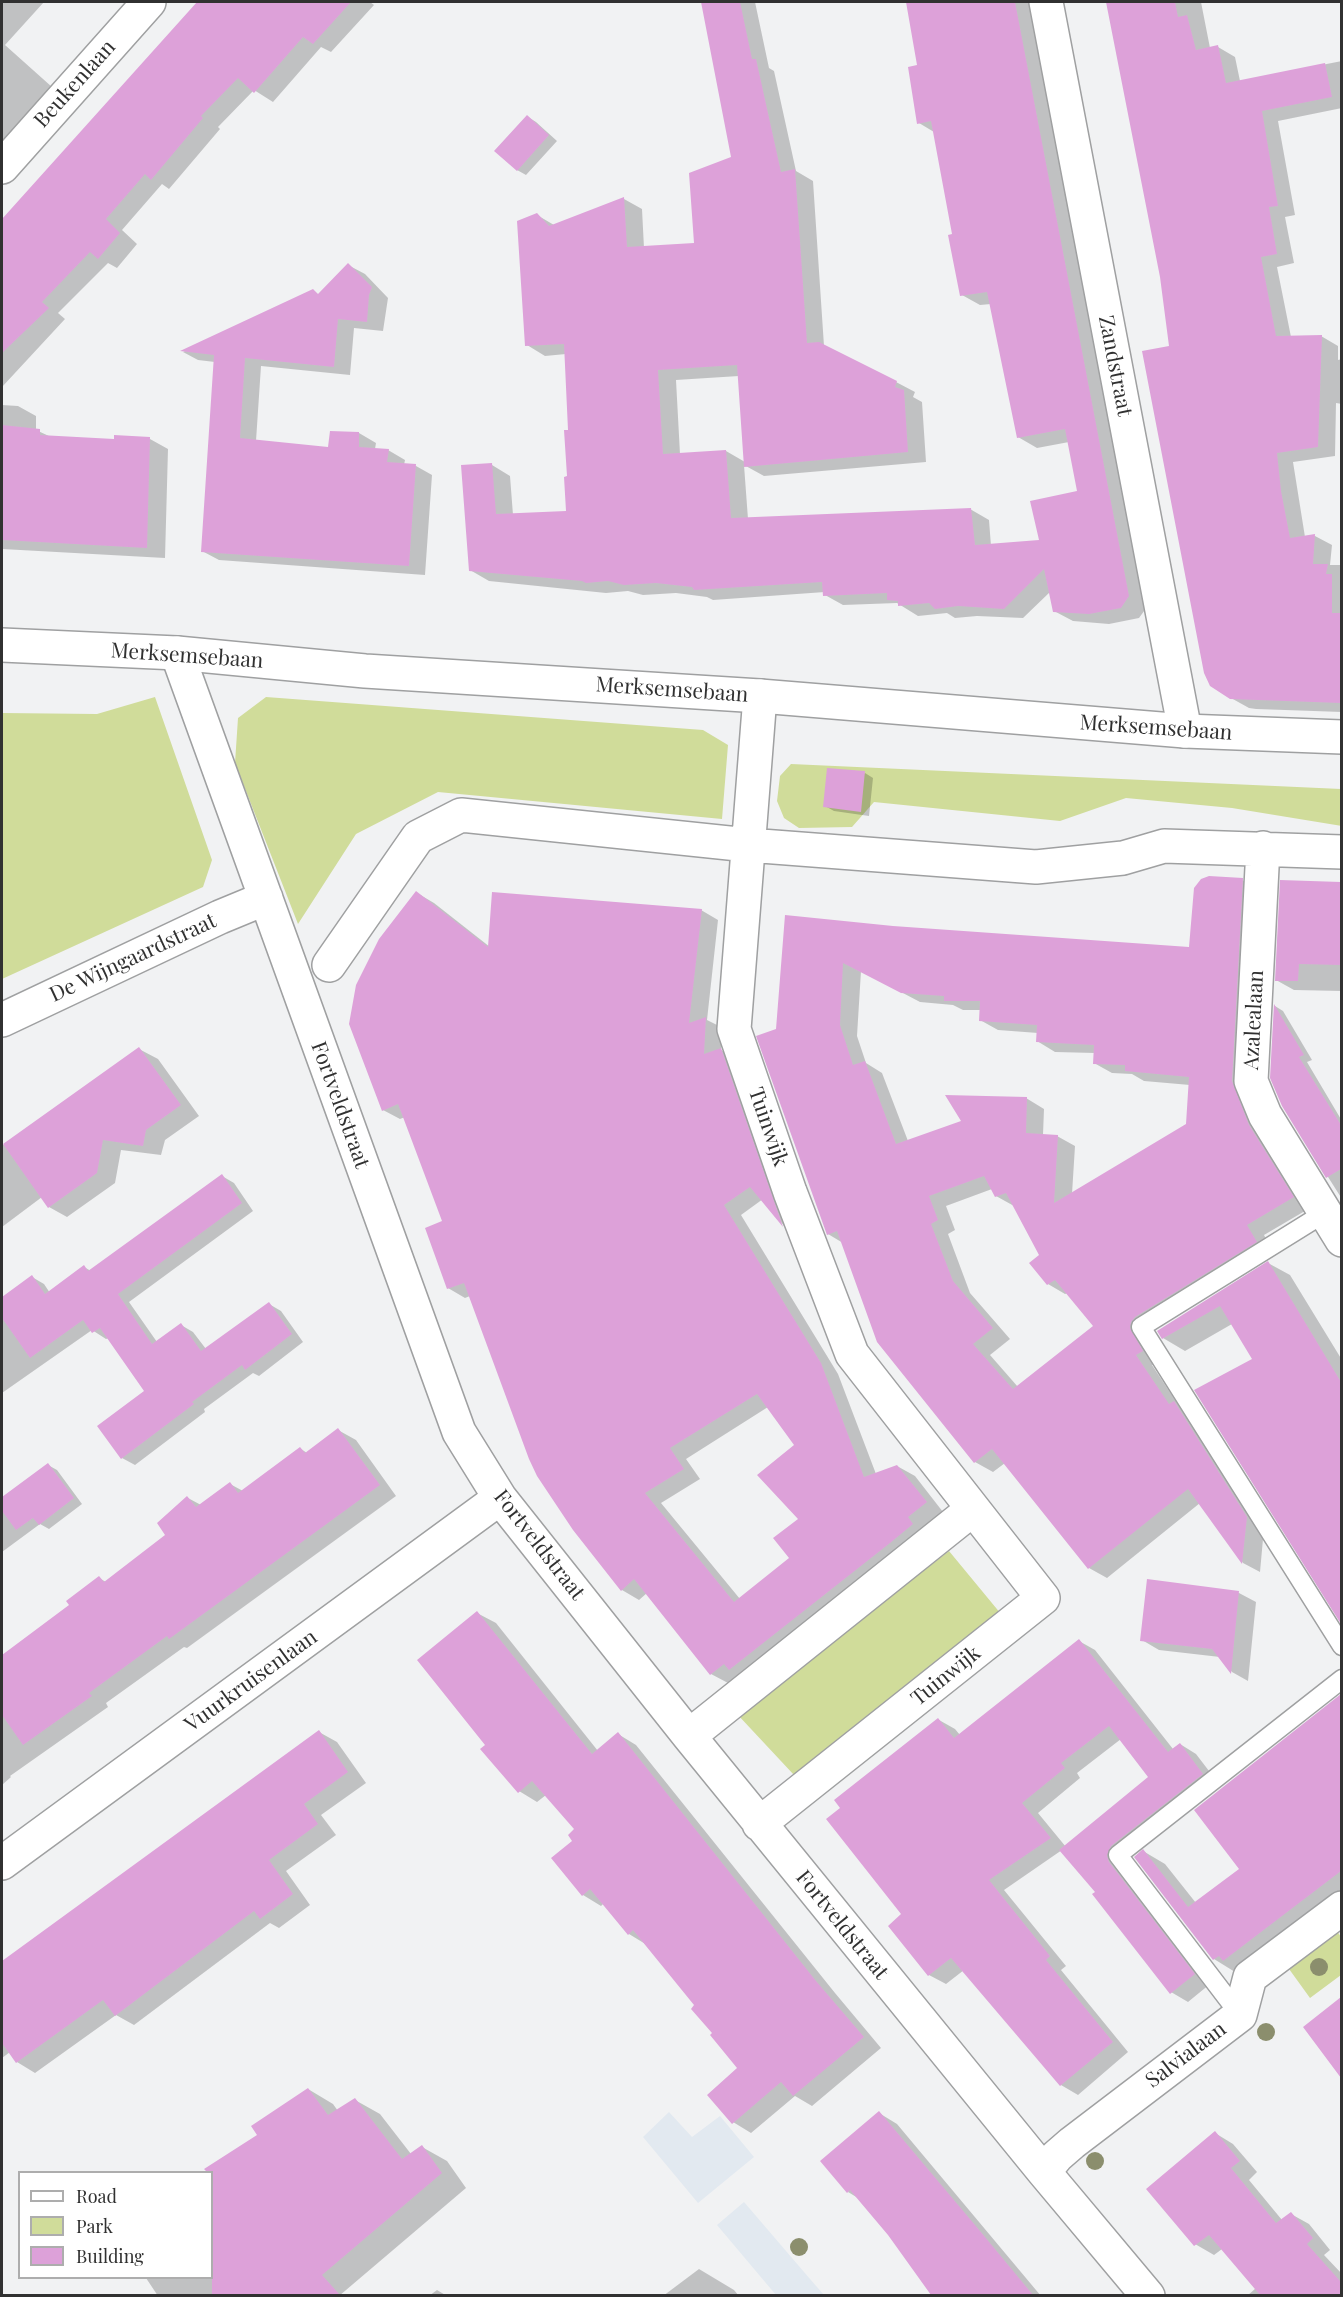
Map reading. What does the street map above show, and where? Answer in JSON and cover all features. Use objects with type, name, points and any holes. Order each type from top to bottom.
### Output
[{"type":"street","name":"Beukenlaan","points":[[2,167],[149,2]]},
{"type":"street","name":"Zandstraat","points":[[1046,2],[1185,731]]},
{"type":"street","name":"Merksemsebaan","points":[[2,645],[177,653],[365,671],[760,696],[1185,731],[1341,737]]},
{"type":"street","name":"Fortveldstraat","points":[[177,653],[459,1432],[500,1498],[759,1824],[1044,2172],[1148,2295]]},
{"type":"street","name":"Tuinwijk","points":[[759,1824],[1043,1598],[852,1354],[790,1192],[734,1029],[760,696]]},
{"type":"street","points":[[329,965],[418,837],[461,815],[748,845],[1036,867],[1123,858],[1164,846],[1341,852]]},
{"type":"street","name":"Azalealaan","points":[[1263,848],[1251,1081],[1265,1115],[1341,1240]]},
{"type":"street","name":"De Wijngaardstraat","points":[[2,1020],[220,916],[266,898]]},
{"type":"street","name":"Vuurkruisenlaan","points":[[2,1863],[500,1498]]},
{"type":"street","points":[[689,1736],[973,1509]]},
{"type":"street","name":"Salvialaan","points":[[1044,2172],[1072,2143],[1240,2015],[1250,1977],[1341,1908]]},
{"type":"lane","points":[[1326,1212],[1141,1327],[1341,1646]]},
{"type":"lane","points":[[1240,2015],[1118,1855],[1341,1679]]},
{"type":"shaded area","points":[[669,2112],[692,2137],[720,2116],[754,2157],[698,2203],[643,2137]]},
{"type":"shaded area","points":[[744,2202],[824,2295],[776,2295],[717,2225]]},
{"type":"green space","points":[[155,697],[212,860],[203,887],[2,979],[2,713],[97,714]]},
{"type":"green space","points":[[266,697],[703,730],[728,745],[722,819],[438,792],[356,834],[298,924],[235,763],[238,718]]},
{"type":"green space","points":[[791,764],[1341,789],[1342,826],[1232,808],[1126,798],[1060,821],[874,802],[852,827],[799,828],[784,818],[777,801],[780,776]]},
{"type":"green space","points":[[949,1551],[1001,1614],[794,1775],[737,1714]]},
{"type":"green space","points":[[1333,1925],[1341,1937],[1341,1975],[1310,1998],[1284,1962]]},
{"type":"building","points":[[197,2],[351,2],[313,44],[303,37],[254,93],[238,78],[201,116],[203,118],[151,180],[145,174],[106,219],[120,233],[98,259],[90,252],[42,302],[49,308],[2,353],[2,219]]},
{"type":"building","points":[[701,2],[740,2],[752,59],[756,59],[781,172],[795,169],[807,343],[819,342],[897,381],[895,387],[904,390],[908,452],[744,467],[737,365],[658,370],[663,454],[726,450],[731,518],[971,508],[975,545],[1039,540],[1030,501],[1077,491],[1065,429],[1017,438],[987,292],[960,296],[948,235],[952,234],[931,121],[917,124],[908,67],[917,65],[906,2],[1015,2],[1129,596],[1121,608],[1089,614],[1053,612],[1044,569],[1004,609],[958,606],[935,609],[929,603],[898,606],[898,601],[887,600],[887,593],[823,596],[822,582],[694,590],[692,587],[656,583],[624,585],[608,581],[586,583],[469,571],[461,465],[492,463],[496,514],[566,511],[564,477],[567,476],[564,430],[568,430],[564,344],[525,346],[517,221],[537,213],[549,226],[624,197],[627,247],[694,243],[689,173],[731,157]]},
{"type":"building","points":[[1106,2],[1175,2],[1178,17],[1187,15],[1196,50],[1218,45],[1226,83],[1325,63],[1332,97],[1262,111],[1278,206],[1269,207],[1277,254],[1261,257],[1276,336],[1322,335],[1318,447],[1277,453],[1290,538],[1315,534],[1313,564],[1328,564],[1326,574],[1332,574],[1332,613],[1341,613],[1341,703],[1230,699],[1210,686],[1204,673],[1142,351],[1169,346],[1160,277]]},
{"type":"building","points":[[527,115],[549,135],[517,171],[494,151]]},
{"type":"building","points":[[348,263],[372,287],[369,295],[367,322],[338,319],[334,367],[245,358],[240,438],[328,447],[330,431],[359,432],[359,447],[389,449],[387,462],[416,464],[409,566],[201,552],[214,355],[180,351],[313,289],[318,294]]},
{"type":"building","points":[[2,425],[40,429],[40,435],[114,439],[114,435],[150,437],[147,548],[2,540]]},
{"type":"building","points":[[827,768],[865,771],[861,812],[823,807]]},
{"type":"building","points":[[1209,876],[1243,878],[1232,1081],[1249,1125],[1294,1197],[1247,1225],[1257,1242],[1135,1317],[1130,1328],[1143,1351],[1136,1355],[1169,1404],[1174,1401],[1247,1517],[1242,1564],[1188,1489],[1088,1569],[992,1449],[974,1463],[877,1342],[837,1231],[827,1235],[756,1036],[776,1029],[785,915],[893,926],[1189,947],[1194,888],[1201,879]],"holes":[[[843,963],[901,993],[944,996],[944,1001],[980,1001],[979,1021],[1037,1025],[1036,1042],[1094,1045],[1093,1064],[1125,1065],[1125,1071],[1189,1077],[1186,1124],[1054,1203],[1058,1135],[1026,1133],[1027,1097],[945,1095],[961,1121],[896,1144],[865,1061],[853,1065],[840,1025]],[[984,1176],[995,1197],[1006,1193],[1039,1255],[1029,1263],[1047,1285],[1055,1280],[1093,1326],[1013,1389],[973,1344],[993,1328],[953,1281],[931,1224],[938,1220],[929,1196]]]},
{"type":"building","points":[[1280,880],[1341,882],[1341,965],[1299,964],[1298,981],[1275,981]]},
{"type":"building","points":[[416,891],[488,947],[492,892],[702,909],[689,1023],[706,1017],[704,1054],[721,1048],[783,1227],[750,1187],[724,1205],[821,1363],[864,1477],[897,1465],[927,1502],[908,1517],[913,1524],[729,1670],[724,1664],[710,1675],[634,1579],[621,1591],[573,1530],[537,1476],[529,1459],[464,1283],[447,1289],[425,1228],[442,1221],[398,1104],[382,1111],[349,1024],[356,985],[379,939]],"holes":[[[757,1394],[794,1445],[757,1475],[798,1519],[773,1538],[789,1558],[734,1602],[645,1493],[684,1469],[670,1448]]]},
{"type":"building","points":[[1274,1004],[1304,1055],[1299,1057],[1341,1125],[1341,1169],[1326,1178],[1282,1106],[1270,1078]]},
{"type":"building","points":[[139,1047],[181,1105],[146,1130],[143,1146],[103,1140],[97,1173],[48,1208],[3,1144]]},
{"type":"building","points":[[222,1174],[242,1203],[118,1294],[152,1344],[181,1323],[201,1351],[269,1302],[292,1334],[245,1370],[242,1365],[121,1459],[97,1426],[144,1391],[100,1328],[92,1333],[83,1320],[30,1358],[2,1318],[2,1297],[32,1275],[45,1294],[84,1265],[88,1271]]},
{"type":"building","points":[[1268,1261],[1341,1382],[1341,1624],[1194,1390],[1252,1359],[1220,1306],[1162,1339],[1157,1331]]},
{"type":"building","points":[[338,1428],[380,1485],[169,1639],[167,1636],[89,1693],[92,1696],[23,1745],[2,1715],[2,1655],[69,1605],[66,1601],[99,1576],[104,1582],[165,1535],[157,1523],[187,1496],[196,1507],[230,1482],[238,1493],[300,1447],[305,1453]]},
{"type":"building","points":[[48,1463],[74,1498],[39,1525],[33,1518],[16,1530],[2,1511],[2,1497]]},
{"type":"building","points":[[1147,1579],[1239,1591],[1231,1674],[1212,1649],[1140,1641]]},
{"type":"building","points":[[477,1611],[592,1754],[618,1732],[816,1981],[864,2037],[793,2096],[781,2082],[732,2124],[707,2095],[737,2068],[710,2035],[712,2033],[691,2009],[694,2005],[633,1930],[628,1935],[590,1889],[582,1896],[551,1858],[572,1841],[568,1835],[574,1829],[532,1781],[518,1793],[480,1749],[485,1745],[417,1660]]},
{"type":"building","points":[[1079,1639],[1168,1752],[1180,1743],[1203,1774],[1111,1846],[1107,1856],[1109,1862],[1195,1974],[1170,1994],[1092,1894],[1095,1892],[1059,1850],[1148,1777],[1109,1726],[1061,1763],[1065,1768],[1022,1803],[1051,1838],[989,1880],[1050,1956],[1046,1960],[1113,2042],[1060,2086],[951,1958],[928,1976],[888,1926],[901,1914],[826,1819],[840,1808],[834,1800],[938,1718],[954,1738]]},
{"type":"building","points":[[1341,1694],[1341,1871],[1223,1961],[1219,1956],[1213,1960],[1134,1857],[1143,1849],[1188,1907],[1239,1869],[1194,1810]]},
{"type":"building","points":[[319,1730],[348,1772],[304,1804],[318,1824],[269,1860],[293,1894],[260,1919],[254,1911],[115,2016],[103,2000],[16,2063],[2,2043],[2,1961]]},
{"type":"building","points":[[1341,1997],[1341,2078],[1303,2027]]},
{"type":"building","points":[[308,2088],[328,2115],[355,2098],[402,2159],[422,2145],[442,2173],[322,2275],[340,2295],[212,2295],[213,2171],[204,2169],[257,2135],[251,2126]]},
{"type":"building","points":[[879,2111],[1033,2295],[931,2295],[888,2235],[850,2190],[847,2193],[820,2161]]},
{"type":"building","points":[[1215,2131],[1240,2161],[1231,2168],[1276,2223],[1291,2212],[1313,2238],[1307,2244],[1341,2282],[1341,2295],[1260,2295],[1209,2235],[1194,2246],[1146,2189]]}]
